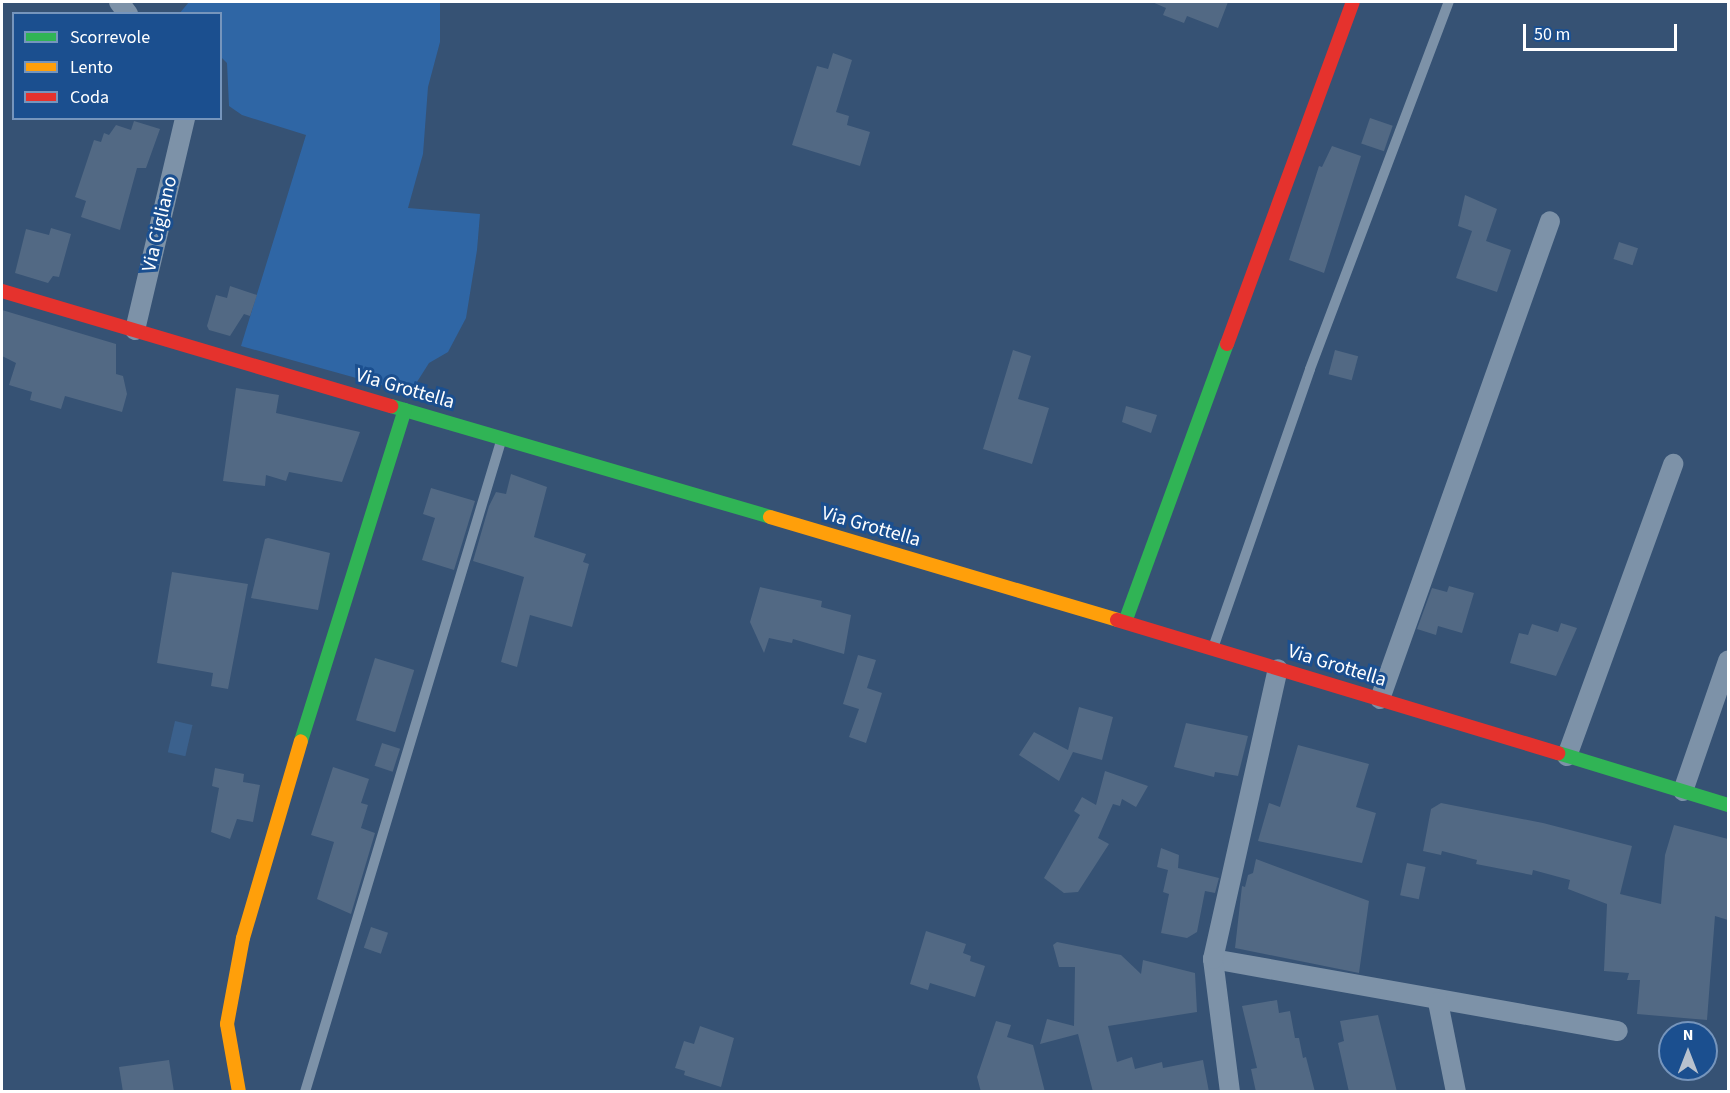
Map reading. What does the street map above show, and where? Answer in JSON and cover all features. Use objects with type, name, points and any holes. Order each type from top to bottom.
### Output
[{"type":"street","points":[[1125,622],[1353,2]]},
{"type":"street","name":"Via Cigliano","points":[[135,330],[185,120]]},
{"type":"street","points":[[1380,699],[1550,221]]},
{"type":"street","name":"Via Grottella","points":[[2,291],[1125,622],[1728,805]]},
{"type":"street","points":[[239,1092],[227,1024],[243,938],[282,800],[405,410]]},
{"type":"street","points":[[1567,756],[1673,465]]},
{"type":"street","points":[[1683,791],[1728,661]]},
{"type":"street","points":[[1230,1092],[1213,959],[1278,669]]},
{"type":"street","points":[[1213,959],[1438,1002],[1618,1031]]},
{"type":"street","points":[[1438,1002],[1456,1092]]},
{"type":"lane","points":[[1212,649],[1310,369],[1449,2]]},
{"type":"lane","points":[[305,1092],[502,438]]},
{"type":"shaded area","points":[[189,2],[440,2],[440,42],[428,87],[423,154],[408,208],[480,214],[477,250],[466,318],[448,352],[429,363],[410,393],[241,346],[306,135],[242,115],[229,106],[227,63],[222,58],[222,12],[181,12]]},
{"type":"shaded area","points":[[175,721],[193,725],[185,756],[168,752]]},
{"type":"building","points":[[1152,2],[1228,2],[1218,28],[1187,16],[1184,23],[1163,15],[1166,8]]},
{"type":"building","points":[[833,53],[852,60],[836,112],[849,116],[847,125],[870,132],[860,166],[792,145],[817,66],[828,69]]},
{"type":"building","points":[[1370,118],[1393,126],[1384,151],[1361,144]]},
{"type":"building","points":[[134,121],[160,129],[146,168],[137,168],[120,230],[81,217],[86,201],[75,197],[94,140],[101,142],[104,133],[109,135],[116,125],[131,130]]},
{"type":"building","points":[[1332,146],[1361,156],[1324,273],[1289,260],[1319,166],[1322,167]]},
{"type":"building","points":[[1465,195],[1497,209],[1486,241],[1511,250],[1497,292],[1456,278],[1472,231],[1458,226]]},
{"type":"building","points":[[51,228],[71,234],[59,277],[53,276],[48,283],[15,273],[26,229],[49,235]]},
{"type":"building","points":[[1619,242],[1638,248],[1632,265],[1613,259]]},
{"type":"building","points":[[230,286],[257,295],[250,316],[244,314],[230,336],[209,330],[207,326],[216,295],[227,298]]},
{"type":"building","points":[[2,310],[116,344],[116,374],[123,376],[127,394],[122,412],[65,396],[61,409],[30,400],[32,392],[9,385],[16,363],[2,356]]},
{"type":"building","points":[[1013,350],[1031,356],[1018,399],[1049,408],[1032,464],[983,449]]},
{"type":"building","points":[[1335,350],[1358,356],[1352,380],[1329,374]]},
{"type":"building","points":[[236,388],[279,395],[276,413],[360,432],[342,482],[289,472],[286,481],[266,475],[265,486],[223,481]]},
{"type":"building","points":[[1126,406],[1157,415],[1151,433],[1122,422]]},
{"type":"building","points":[[511,474],[547,487],[534,537],[586,554],[583,562],[589,564],[572,627],[530,615],[517,667],[501,662],[524,577],[473,561],[489,506],[496,492],[506,494]]},
{"type":"building","points":[[431,488],[475,501],[454,570],[422,560],[435,518],[423,514]]},
{"type":"building","points":[[265,539],[330,553],[318,610],[251,598]]},
{"type":"building","points":[[172,572],[248,584],[228,689],[211,686],[213,673],[157,663]]},
{"type":"building","points":[[1449,586],[1474,593],[1462,633],[1438,626],[1436,635],[1417,629],[1432,588],[1447,592]]},
{"type":"building","points":[[760,587],[822,601],[821,607],[851,615],[844,654],[793,639],[792,643],[769,638],[764,653],[750,622]]},
{"type":"building","points":[[1561,623],[1577,628],[1556,676],[1510,663],[1519,633],[1528,635],[1532,624],[1558,632]]},
{"type":"building","points":[[858,655],[876,660],[867,688],[882,693],[866,743],[849,737],[859,709],[843,704]]},
{"type":"building","points":[[375,658],[414,670],[395,732],[356,720]]},
{"type":"building","points":[[1079,707],[1113,717],[1102,760],[1073,752],[1059,781],[1019,755],[1034,732],[1068,750]]},
{"type":"building","points":[[1186,723],[1248,736],[1238,776],[1215,772],[1214,777],[1174,767]]},
{"type":"building","points":[[382,743],[400,749],[393,772],[375,766]]},
{"type":"building","points":[[1298,745],[1369,764],[1356,807],[1376,813],[1362,863],[1258,841],[1269,803],[1280,807]]},
{"type":"building","points":[[333,767],[369,779],[361,803],[368,805],[361,828],[375,833],[351,914],[317,899],[334,842],[311,835]]},
{"type":"building","points":[[215,768],[244,774],[243,782],[260,785],[253,822],[237,819],[230,839],[211,832],[219,788],[212,786]]},
{"type":"building","points":[[1105,771],[1148,786],[1136,807],[1122,799],[1120,806],[1113,804],[1098,838],[1109,844],[1078,892],[1064,893],[1044,878],[1080,815],[1074,811],[1082,797],[1096,805]]},
{"type":"building","points":[[1441,803],[1543,823],[1632,846],[1620,894],[1661,904],[1665,855],[1674,825],[1728,839],[1728,920],[1715,916],[1707,1020],[1637,1014],[1640,980],[1627,980],[1629,973],[1604,971],[1607,904],[1568,889],[1570,880],[1533,870],[1532,875],[1476,864],[1477,860],[1442,851],[1441,855],[1423,851],[1431,809]]},
{"type":"building","points":[[1161,848],[1179,855],[1178,868],[1219,878],[1215,893],[1205,891],[1197,932],[1187,938],[1161,933],[1169,894],[1163,892],[1168,870],[1157,867]]},
{"type":"building","points":[[1256,859],[1369,901],[1359,973],[1235,948],[1242,886],[1245,887],[1248,875],[1253,873]]},
{"type":"building","points":[[1407,863],[1426,867],[1419,899],[1400,895]]},
{"type":"building","points":[[371,927],[388,933],[381,954],[364,948]]},
{"type":"building","points":[[926,931],[966,944],[963,953],[971,956],[970,961],[985,966],[975,997],[930,983],[928,990],[910,984]]},
{"type":"building","points":[[1057,942],[1121,955],[1141,974],[1143,960],[1195,973],[1197,1012],[1108,1026],[1117,1062],[1132,1057],[1135,1069],[1162,1062],[1163,1068],[1203,1060],[1209,1092],[1093,1092],[1078,1034],[1040,1044],[1047,1019],[1074,1026],[1075,967],[1059,967],[1053,945]]},
{"type":"building","points":[[1277,1000],[1279,1013],[1290,1011],[1295,1038],[1299,1038],[1303,1058],[1306,1057],[1315,1092],[1256,1092],[1251,1069],[1257,1068],[1242,1006]]},
{"type":"building","points":[[1378,1015],[1397,1092],[1349,1092],[1338,1043],[1344,1041],[1340,1021]]},
{"type":"building","points":[[996,1021],[1011,1025],[1007,1037],[1033,1045],[1045,1092],[981,1092],[977,1077]]},
{"type":"building","points":[[700,1026],[734,1038],[721,1087],[684,1075],[685,1071],[675,1068],[684,1041],[694,1044]]},
{"type":"building","points":[[169,1060],[174,1092],[123,1092],[119,1067]]},
{"type":"traffic: fast","points":[[1125,622],[1227,344]]},
{"type":"traffic: fast","points":[[391,406],[770,517]]},
{"type":"traffic: fast","points":[[301,741],[405,410]]},
{"type":"traffic: fast","points":[[1558,753],[1728,805]]},
{"type":"traffic: slow","points":[[770,517],[1117,620]]},
{"type":"traffic: slow","points":[[239,1092],[227,1024],[243,938],[301,741]]},
{"type":"traffic: jam","points":[[1227,344],[1353,2]]},
{"type":"traffic: jam","points":[[2,291],[391,406]]},
{"type":"traffic: jam","points":[[1117,620],[1558,753]]}]
